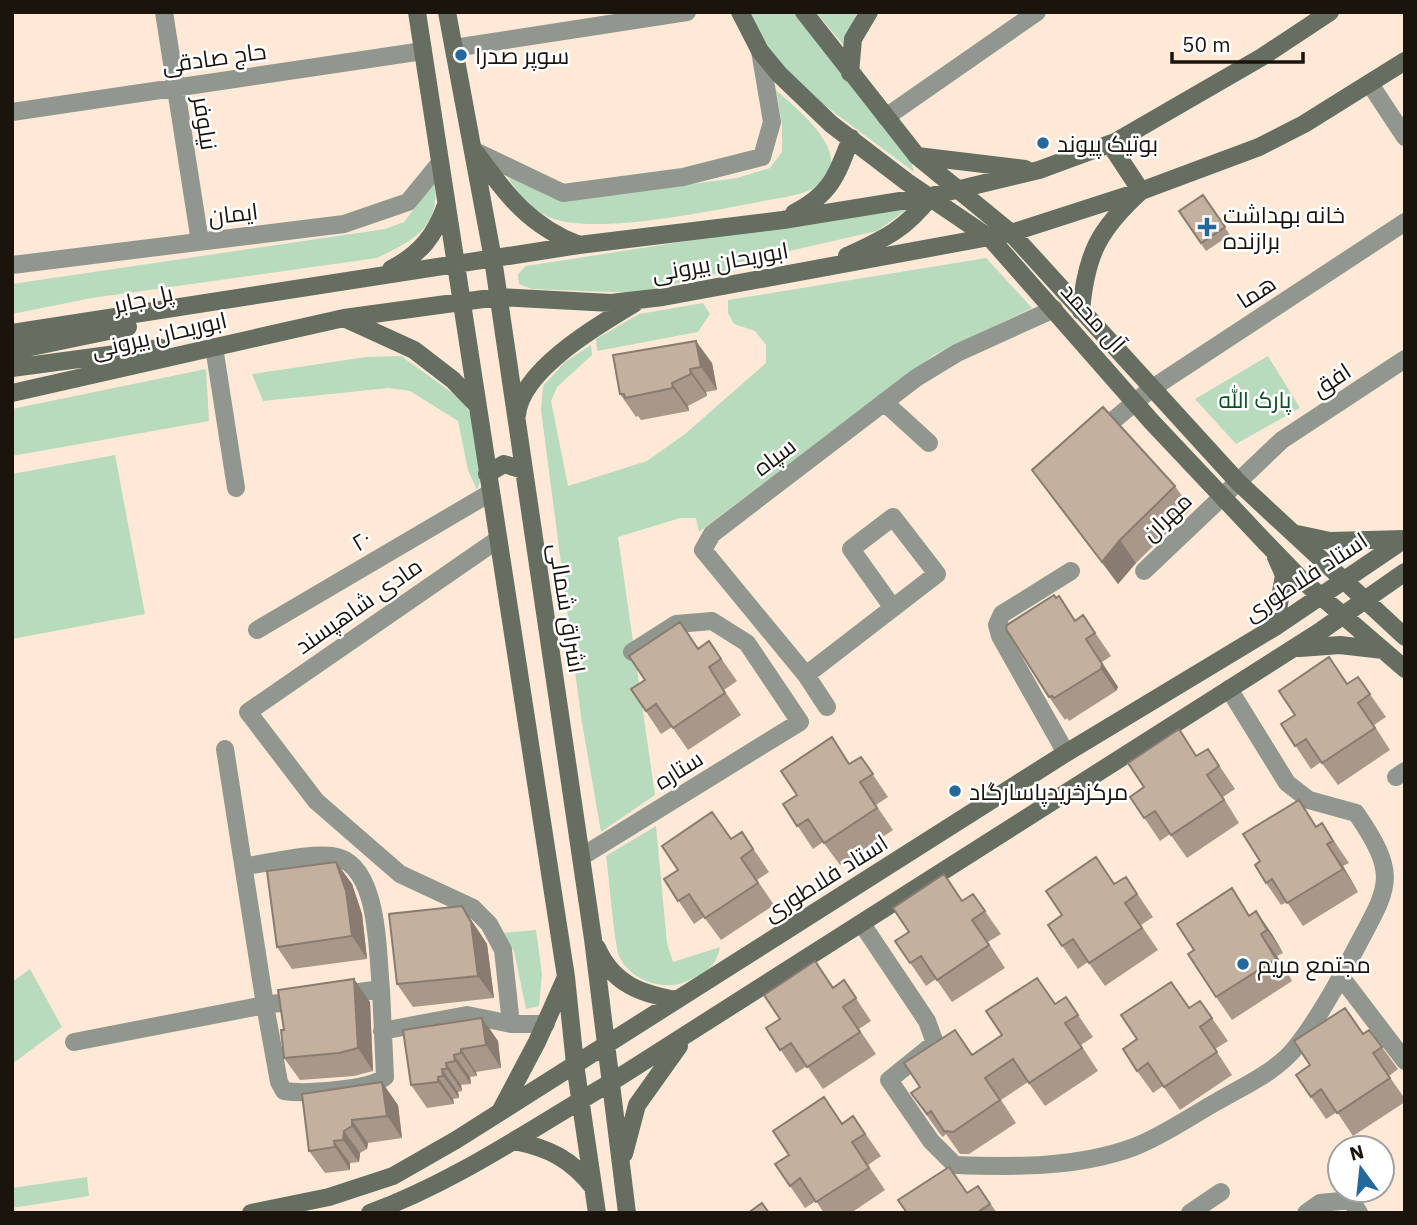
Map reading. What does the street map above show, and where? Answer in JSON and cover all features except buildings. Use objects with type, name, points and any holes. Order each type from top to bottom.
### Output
[{"type":"main road","points":[[417,12],[566,977],[575,1065],[597,1213]]},
{"type":"main road","name":"اشراق شمالی","points":[[447,12],[493,259],[593,939],[627,1213]]},
{"type":"main road","name":"آل محمد","points":[[740,12],[760,51],[779,74],[851,138],[991,239],[1134,401],[1273,550],[1321,597],[1405,669]]},
{"type":"main road","name":"آل محمد","points":[[804,12],[917,156],[1011,233],[1239,483],[1405,637]]},
{"type":"main road","points":[[850,73],[853,38],[869,12]]},
{"type":"main road","name":"ابوریحان بیرونی","points":[[12,333],[579,245],[931,197],[1039,170],[1110,144],[1262,57],[1330,12]]},
{"type":"main road","name":"ابوریحان بیرونی","points":[[12,393],[344,318],[498,297],[611,303],[640,300],[705,291],[826,266],[991,239],[1141,191],[1259,147],[1405,61]]},
{"type":"main road","points":[[783,219],[814,203],[828,190],[851,138]]},
{"type":"main road","points":[[1081,311],[1091,252],[1120,210],[1141,191],[1110,144]]},
{"type":"main road","points":[[475,151],[520,209],[552,234],[579,245]]},
{"type":"main road","points":[[826,266],[893,233],[913,220],[931,197],[917,156],[1039,170]]},
{"type":"main road","points":[[369,278],[410,260],[427,244],[446,205]]},
{"type":"main road","name":"پل جابر","points":[[12,351],[285,292]]},
{"type":"main road","points":[[516,426],[518,401],[541,371],[600,325],[640,300]]},
{"type":"main road","points":[[344,318],[414,351],[453,380],[476,404]]},
{"type":"main road","points":[[12,368],[295,327]]},
{"type":"main road","points":[[487,474],[504,464],[523,470]]},
{"type":"main road","points":[[1294,534],[1330,541],[1405,540]]},
{"type":"main road","name":"استاد فلاطوری","points":[[251,1213],[329,1197],[393,1176],[575,1065],[1066,753],[1275,627],[1405,540]]},
{"type":"main road","points":[[1273,550],[1284,575],[1275,627]]},
{"type":"main road","points":[[370,1213],[401,1202],[514,1141],[610,1083],[1290,650],[1405,572]]},
{"type":"main road","points":[[1290,650],[1340,645],[1383,650]]},
{"type":"main road","points":[[593,939],[604,963],[627,986],[649,996],[677,1000]]},
{"type":"main road","points":[[499,1112],[566,977]]},
{"type":"main road","points":[[621,1171],[637,1105],[665,1062],[693,1031]]},
{"type":"main road","points":[[514,1141],[539,1146],[564,1157],[580,1170],[594,1189]]},
{"type":"street","name":"نیلوفر","points":[[164,12],[200,242]]},
{"type":"street","points":[[454,48],[687,12]]},
{"type":"street","points":[[886,117],[1037,12]]},
{"type":"street","name":"حاج صادقی","points":[[12,112],[424,51]]},
{"type":"street","points":[[475,151],[563,193],[683,177],[762,156],[772,122],[760,51]]},
{"type":"street","points":[[1370,83],[1405,137]]},
{"type":"street","name":"ایمان","points":[[12,265],[344,224],[408,202],[440,163]]},
{"type":"street","name":"هما","points":[[1082,447],[1151,389],[1405,222]]},
{"type":"street","name":"سپاه","points":[[827,707],[806,675],[703,550],[712,534],[916,378],[957,353],[1054,309]]},
{"type":"street","points":[[214,346],[236,488]]},
{"type":"street","name":"افق","points":[[1223,497],[1282,440],[1405,359]]},
{"type":"street","points":[[884,402],[929,443]]},
{"type":"street","name":"۲۰","points":[[257,629],[490,493]]},
{"type":"street","name":"مهران","points":[[1144,571],[1223,497]]},
{"type":"street","points":[[806,675],[893,608],[937,574],[893,517],[851,549],[893,608]]},
{"type":"street","name":"مادی شاهپسند","points":[[497,540],[248,712],[316,801],[400,874],[473,908],[489,924],[503,950],[510,1024]]},
{"type":"street","points":[[1066,753],[1000,636],[997,625],[1002,614],[1071,571]]},
{"type":"street","name":"ستاره","points":[[581,857],[800,722],[747,643],[712,621],[676,624],[632,652]]},
{"type":"street","points":[[862,924],[927,1021],[935,1043],[889,1080],[931,1141],[955,1165],[1010,1167],[1082,1161],[1135,1147],[1271,1071],[1295,1049],[1341,977],[1382,897],[1387,876],[1373,838],[1356,813],[1309,800],[1287,783],[1229,689]]},
{"type":"street","points":[[225,749],[279,1082],[284,1091],[298,1093],[382,1081],[386,1072],[380,989],[368,888],[353,866],[331,856],[246,866]]},
{"type":"street","points":[[1341,977],[1405,1061]]},
{"type":"street","points":[[74,1041],[265,1005],[380,989]]},
{"type":"street","points":[[382,1031],[467,1015],[510,1024],[545,1024]]},
{"type":"street","points":[[1190,1213],[1221,1192]]},
{"type":"street","points":[[1306,1213],[1320,1203],[1351,1200],[1359,1213]]},
{"type":"green space","points":[[747,12],[797,12],[910,157],[914,172],[812,96],[775,62]]},
{"type":"green space","points":[[816,12],[857,12],[845,47]]},
{"type":"green space","points":[[776,90],[811,123],[829,150],[831,164],[826,177],[803,193],[663,218],[596,224],[568,222],[546,216],[532,207],[503,169],[535,189],[572,200],[737,178],[770,168],[782,152],[782,125]]},
{"type":"green space","points":[[435,181],[435,197],[429,221],[413,238],[377,258],[92,298],[12,314],[12,284],[385,229],[404,222]]},
{"type":"green space","points":[[912,206],[877,231],[772,255],[707,277],[635,293],[532,289],[519,284],[518,274],[526,266]]},
{"type":"green space","points":[[986,258],[1032,308],[934,355],[699,532],[696,518],[680,518],[618,537],[655,795],[601,832],[581,717],[541,410],[543,386],[565,362],[591,345],[592,355],[557,387],[551,401],[568,486],[647,461],[685,434],[766,363],[766,345],[755,331],[734,324],[728,313],[728,300]]},
{"type":"green space","points":[[703,303],[710,314],[698,332],[597,351],[596,339],[639,314]]},
{"type":"green space","points":[[401,356],[461,399],[472,416],[481,479],[477,490],[468,470],[458,421],[410,391],[389,388],[263,401],[252,374],[366,357]]},
{"type":"green space","name":"پارک الله","points":[[1268,356],[1300,408],[1236,444],[1195,399]]},
{"type":"green space","points":[[206,369],[209,421],[12,456],[12,409]]},
{"type":"green space","points":[[115,455],[145,614],[12,639],[12,474]]},
{"type":"green space","points":[[656,826],[667,943],[673,962],[720,947],[716,960],[703,973],[685,982],[667,985],[639,978],[620,958],[606,856]]},
{"type":"green space","points":[[536,930],[542,974],[539,1006],[526,1009],[514,951],[503,933]]},
{"type":"green space","points":[[30,969],[62,1027],[12,1064],[12,982]]},
{"type":"green space","points":[[87,1177],[89,1196],[12,1208],[12,1188]]},
{"type":"place","name":"سوپر صدرا","points":[[461,55]]},
{"type":"place","name":"بوتیک پیوند","points":[[1043,143]]},
{"type":"place","name":"خانه بهداشت برازنده","points":[[1207,227]]},
{"type":"place","name":"مرکزخریدپاسارگاد","points":[[955,791]]},
{"type":"place","name":"مجتمع مریم","points":[[1243,964]]}]
